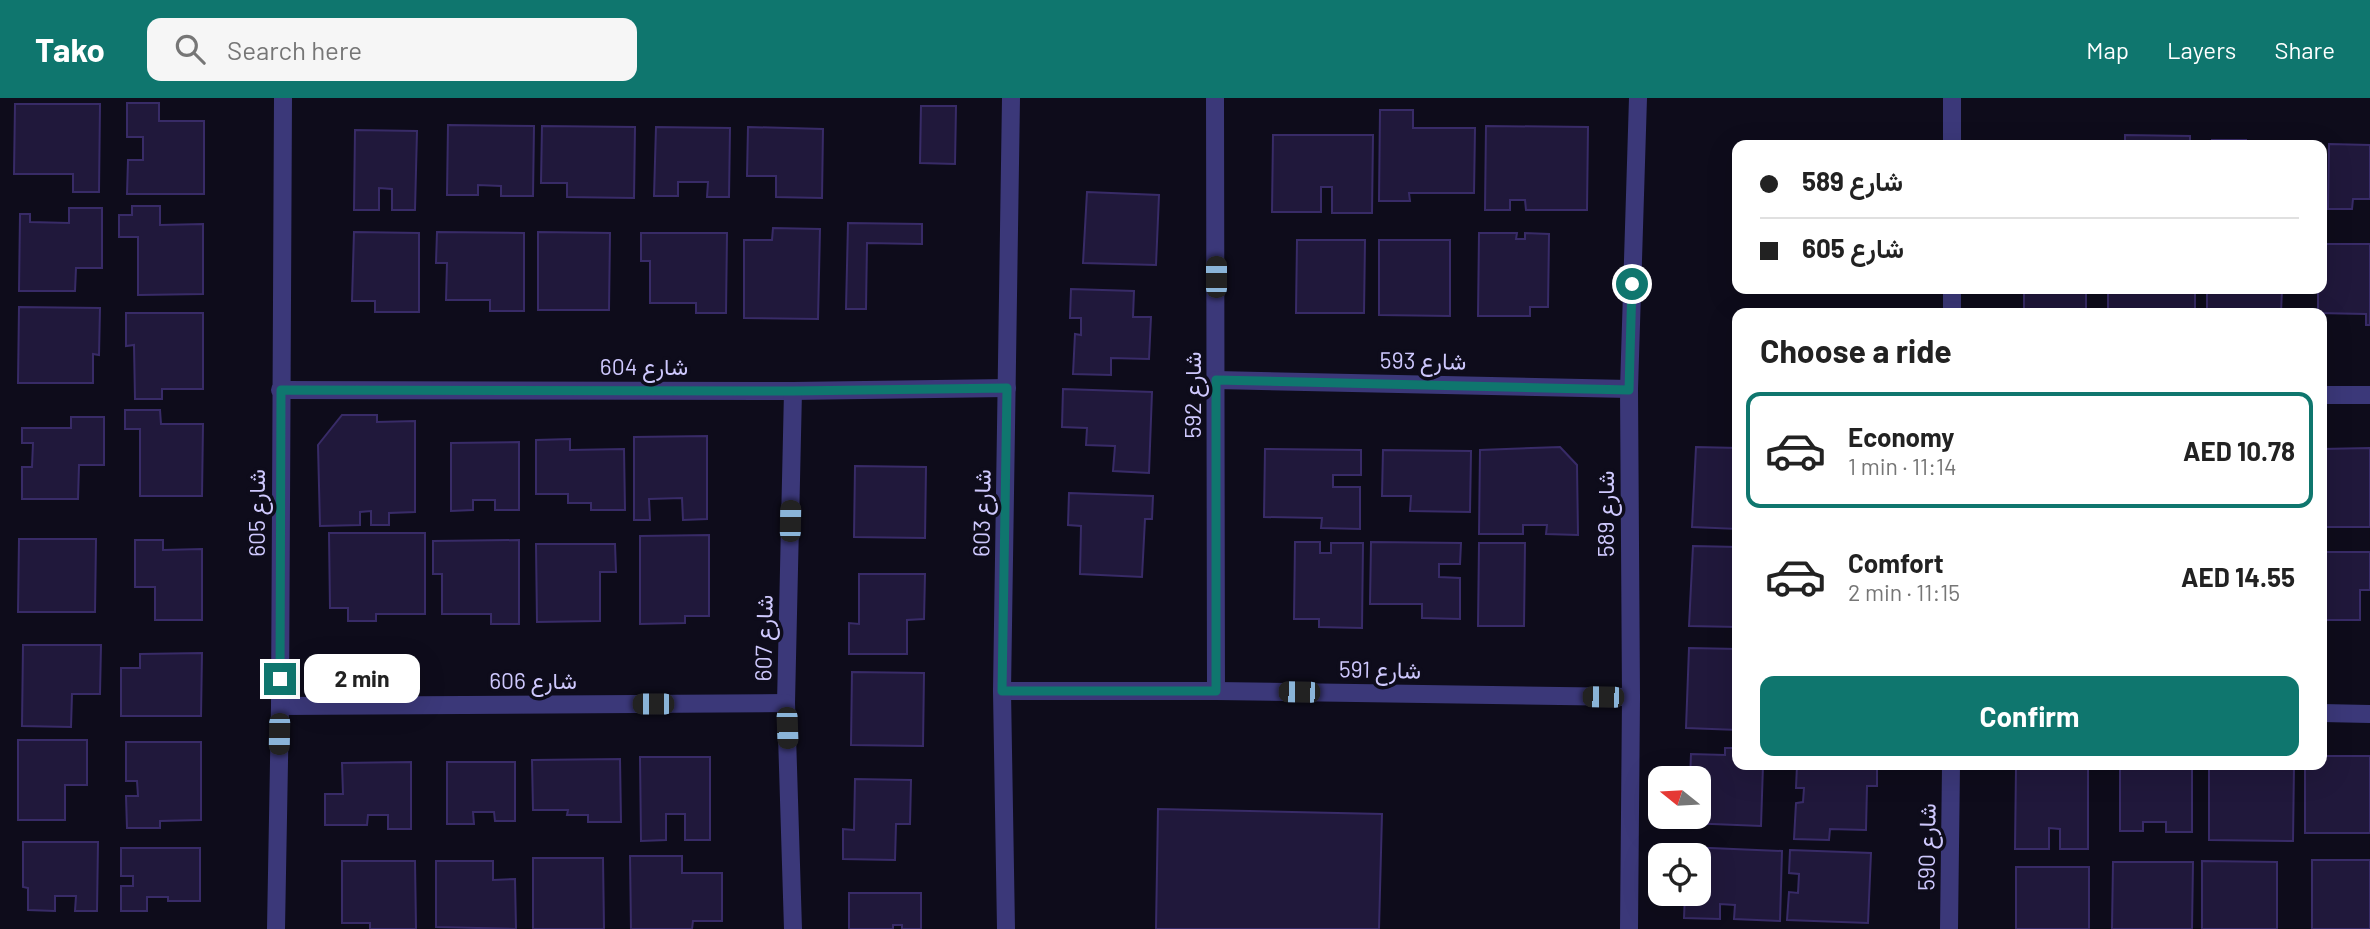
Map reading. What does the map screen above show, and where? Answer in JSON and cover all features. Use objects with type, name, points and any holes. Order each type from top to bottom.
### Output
[{"type":"street","name":"شارع 605","points":[[276,929],[280,706],[283,98]]},
{"type":"street","name":"شارع 603","points":[[1006,929],[1002,691],[1011,98]]},
{"type":"street","name":"شارع 592","points":[[1215,98],[1216,691]]},
{"type":"street","name":"شارع 589","points":[[1629,929],[1629,390],[1638,98]]},
{"type":"street","points":[[1952,98],[1952,140]]},
{"type":"street","name":"شارع 593","points":[[1216,380],[1629,390]]},
{"type":"street","name":"شارع 604","points":[[281,390],[793,391],[1007,388]]},
{"type":"street","name":"شارع 607","points":[[793,391],[786,703],[793,929]]},
{"type":"street","points":[[2327,395],[2370,395]]},
{"type":"street","name":"شارع 591","points":[[1002,691],[1631,697]]},
{"type":"street","name":"شارع 606","points":[[280,706],[786,703]]},
{"type":"street","points":[[2327,713],[2370,714]]},
{"type":"street","name":"شارع 590","points":[[1949,929],[1951,770]]},
{"type":"building","points":[[127,103],[159,103],[159,121],[204,121],[204,194],[127,194],[128,160],[143,160],[143,137],[127,137]]},
{"type":"building","points":[[15,104],[100,104],[99,192],[73,192],[73,174],[14,174]]},
{"type":"building","points":[[921,106],[956,106],[955,164],[920,163]]},
{"type":"building","points":[[1380,110],[1413,110],[1413,128],[1475,128],[1474,193],[1409,193],[1410,201],[1379,201]]},
{"type":"building","points":[[448,125],[534,126],[533,196],[501,196],[501,186],[478,185],[478,195],[447,195]]},
{"type":"building","points":[[542,126],[635,127],[634,198],[567,197],[567,183],[541,183]]},
{"type":"building","points":[[1486,126],[1588,127],[1587,210],[1526,210],[1525,200],[1510,200],[1510,210],[1485,210]]},
{"type":"building","points":[[656,127],[730,128],[729,197],[707,197],[708,182],[678,182],[678,196],[654,196]]},
{"type":"building","points":[[748,127],[823,129],[822,198],[776,197],[776,176],[747,176]]},
{"type":"building","points":[[355,130],[417,131],[415,210],[392,210],[392,189],[379,188],[379,210],[354,210]]},
{"type":"building","points":[[1273,135],[1373,135],[1372,213],[1332,213],[1332,187],[1321,187],[1321,212],[1272,212]]},
{"type":"building","points":[[2125,135],[2190,136],[2190,140],[2125,140]]},
{"type":"building","points":[[2329,144],[2370,145],[2370,199],[2353,199],[2352,209],[2328,209]]},
{"type":"building","points":[[1087,192],[1159,195],[1156,265],[1083,263]]},
{"type":"building","points":[[132,206],[160,206],[160,225],[203,224],[203,294],[138,295],[138,237],[119,237],[119,215],[132,215]]},
{"type":"building","points":[[69,208],[102,208],[102,268],[76,268],[75,291],[19,291],[20,214],[30,214],[30,222],[69,223]]},
{"type":"building","points":[[848,223],[922,224],[922,244],[867,243],[866,309],[846,309]]},
{"type":"building","points":[[773,228],[820,229],[818,319],[744,318],[744,240],[772,240]]},
{"type":"building","points":[[354,232],[419,233],[419,312],[375,312],[375,301],[352,301]]},
{"type":"building","points":[[437,232],[524,233],[524,311],[490,311],[490,300],[446,300],[447,263],[436,263]]},
{"type":"building","points":[[538,232],[610,233],[609,310],[538,310]]},
{"type":"building","points":[[641,233],[727,233],[726,313],[696,313],[696,303],[650,303],[650,261],[641,261]]},
{"type":"building","points":[[1479,233],[1517,233],[1516,239],[1525,239],[1525,233],[1549,234],[1548,307],[1530,307],[1530,316],[1478,316]]},
{"type":"building","points":[[1297,240],[1365,240],[1364,313],[1296,313]]},
{"type":"building","points":[[1379,240],[1450,240],[1450,316],[1379,315]]},
{"type":"building","points":[[2327,244],[2370,244],[2370,325],[2366,325],[2366,314],[2327,313],[2327,308],[2318,308],[2318,294],[2327,294]]},
{"type":"building","points":[[1071,289],[1134,291],[1133,317],[1151,317],[1149,359],[1111,358],[1111,375],[1073,374],[1075,334],[1081,335],[1081,318],[1070,318]]},
{"type":"building","points":[[2024,294],[2086,294],[2086,308],[2024,308]]},
{"type":"building","points":[[2108,294],[2195,294],[2195,308],[2108,308]]},
{"type":"building","points":[[2207,294],[2282,294],[2281,308],[2207,308]]},
{"type":"building","points":[[19,307],[100,308],[99,355],[93,354],[93,383],[18,383]]},
{"type":"building","points":[[126,313],[203,313],[203,389],[162,389],[162,399],[135,399],[134,345],[126,346]]},
{"type":"building","points":[[1063,389],[1152,392],[1149,473],[1113,471],[1115,446],[1086,445],[1087,428],[1062,427]]},
{"type":"building","points":[[125,410],[160,410],[161,424],[203,424],[202,496],[140,496],[140,429],[125,429]]},
{"type":"building","points":[[342,415],[377,415],[377,422],[415,421],[415,512],[389,513],[389,525],[371,525],[371,511],[360,512],[360,525],[320,526],[318,445]]},
{"type":"building","points":[[71,417],[104,417],[104,465],[79,465],[78,499],[22,499],[22,467],[32,467],[33,443],[22,443],[22,428],[71,428]]},
{"type":"building","points":[[707,436],[707,519],[683,520],[682,498],[649,499],[650,520],[634,520],[634,437]]},
{"type":"building","points":[[570,439],[570,450],[624,449],[625,510],[591,510],[591,503],[568,503],[568,494],[536,494],[536,440]]},
{"type":"building","points":[[519,442],[519,510],[495,510],[495,500],[473,500],[473,510],[451,511],[451,443]]},
{"type":"building","points":[[1560,447],[1577,465],[1578,535],[1546,534],[1547,525],[1523,525],[1523,534],[1479,534],[1480,450]]},
{"type":"building","points":[[1696,447],[1732,448],[1732,529],[1692,527]]},
{"type":"building","points":[[2370,448],[2370,527],[2327,527],[2327,449]]},
{"type":"building","points":[[1265,449],[1361,450],[1361,475],[1333,475],[1333,487],[1360,487],[1360,529],[1321,528],[1322,518],[1264,517]]},
{"type":"building","points":[[1383,450],[1471,451],[1470,512],[1410,511],[1411,496],[1382,496]]},
{"type":"building","points":[[855,466],[926,467],[925,538],[854,537]]},
{"type":"building","points":[[1069,493],[1153,496],[1152,519],[1145,519],[1142,577],[1080,574],[1081,526],[1068,525]]},
{"type":"building","points":[[329,533],[425,533],[425,614],[376,614],[376,621],[348,621],[348,608],[330,608]]},
{"type":"building","points":[[709,535],[709,616],[685,616],[685,623],[640,624],[640,536]]},
{"type":"building","points":[[19,539],[96,539],[95,612],[18,612]]},
{"type":"building","points":[[135,540],[163,540],[163,550],[202,549],[202,620],[155,620],[155,587],[135,587]]},
{"type":"building","points":[[519,540],[519,624],[491,624],[491,614],[442,614],[442,574],[433,574],[433,541]]},
{"type":"building","points":[[1295,542],[1320,542],[1320,553],[1331,553],[1331,543],[1363,543],[1362,628],[1319,627],[1319,619],[1294,619]]},
{"type":"building","points":[[1371,542],[1461,543],[1460,564],[1439,564],[1439,577],[1460,578],[1460,619],[1422,618],[1422,604],[1370,604]]},
{"type":"building","points":[[1479,543],[1525,543],[1524,626],[1478,626]]},
{"type":"building","points":[[536,544],[615,544],[616,572],[600,572],[600,621],[537,622]]},
{"type":"building","points":[[1693,546],[1732,547],[1732,627],[1689,626]]},
{"type":"building","points":[[2327,552],[2370,552],[2370,590],[2360,590],[2360,620],[2327,620]]},
{"type":"building","points":[[859,574],[925,574],[924,619],[907,620],[907,654],[849,654],[849,623],[859,624]]},
{"type":"building","points":[[23,645],[101,645],[100,694],[72,694],[71,727],[22,726]]},
{"type":"building","points":[[1689,648],[1732,649],[1732,730],[1686,728]]},
{"type":"building","points":[[202,653],[201,716],[121,716],[121,668],[140,668],[140,654]]},
{"type":"building","points":[[852,672],[924,673],[923,746],[851,745]]},
{"type":"building","points":[[18,740],[87,740],[87,785],[65,785],[65,820],[18,820]]},
{"type":"building","points":[[126,742],[201,742],[201,820],[160,821],[160,828],[127,828],[126,796],[138,796],[137,781],[126,781]]},
{"type":"building","points":[[1725,748],[1732,748],[1732,770],[1763,770],[1761,826],[1712,824],[1712,766],[1691,766],[1691,754],[1725,755]]},
{"type":"building","points":[[2327,756],[2370,756],[2370,833],[2305,833],[2305,770],[2327,770]]},
{"type":"building","points":[[640,757],[710,757],[710,840],[685,840],[685,814],[666,814],[666,840],[641,841]]},
{"type":"building","points":[[620,759],[621,822],[588,822],[588,815],[567,815],[568,810],[533,810],[532,760]]},
{"type":"building","points":[[411,762],[411,829],[388,829],[388,815],[368,815],[367,825],[325,825],[325,794],[343,794],[342,763]]},
{"type":"building","points":[[447,762],[515,762],[515,821],[495,821],[494,812],[473,812],[474,824],[447,824]]},
{"type":"building","points":[[1797,770],[1877,770],[1877,786],[1867,786],[1866,830],[1830,829],[1829,840],[1794,839],[1796,803],[1803,802],[1804,788],[1796,788]]},
{"type":"building","points":[[2016,770],[2088,770],[2088,849],[2060,849],[2060,829],[2049,828],[2049,849],[2015,849]]},
{"type":"building","points":[[2120,770],[2192,770],[2192,832],[2166,832],[2166,822],[2143,822],[2143,831],[2120,831]]},
{"type":"building","points":[[2209,770],[2294,770],[2293,841],[2209,840]]},
{"type":"building","points":[[855,779],[911,780],[910,824],[896,824],[895,860],[843,859],[843,829],[854,830]]},
{"type":"building","points":[[1158,809],[1382,814],[1379,929],[1156,929]]},
{"type":"building","points":[[23,842],[98,842],[97,911],[75,911],[76,896],[55,896],[55,911],[28,910],[28,888],[23,887]]},
{"type":"building","points":[[121,848],[200,848],[200,901],[168,901],[168,897],[147,897],[147,911],[121,911],[121,886],[133,886],[133,876],[121,876]]},
{"type":"building","points":[[1711,848],[1782,851],[1780,921],[1734,919],[1735,905],[1720,904],[1720,919],[1684,918],[1684,906],[1711,906]]},
{"type":"building","points":[[1790,850],[1871,853],[1868,923],[1787,920],[1789,892],[1798,893],[1799,874],[1789,873]]},
{"type":"building","points":[[630,856],[682,856],[682,873],[722,873],[722,921],[693,921],[692,929],[631,929]]},
{"type":"building","points":[[533,858],[603,858],[604,929],[533,929]]},
{"type":"building","points":[[2312,860],[2370,860],[2370,929],[2312,929]]},
{"type":"building","points":[[342,861],[415,861],[416,929],[370,929],[370,923],[342,923]]},
{"type":"building","points":[[436,861],[493,861],[493,880],[515,879],[516,929],[436,927]]},
{"type":"building","points":[[2202,861],[2277,862],[2277,929],[2202,929]]},
{"type":"building","points":[[2113,862],[2193,862],[2192,929],[2112,929]]},
{"type":"building","points":[[2016,867],[2089,867],[2089,929],[2016,929]]},
{"type":"building","points":[[849,893],[921,893],[921,929],[902,929],[902,925],[893,925],[893,929],[849,929]]},
{"type":"route","points":[[280,679],[281,390],[793,391],[1007,388],[1002,691],[1216,691],[1216,380],[1629,390],[1632,284]]}]
